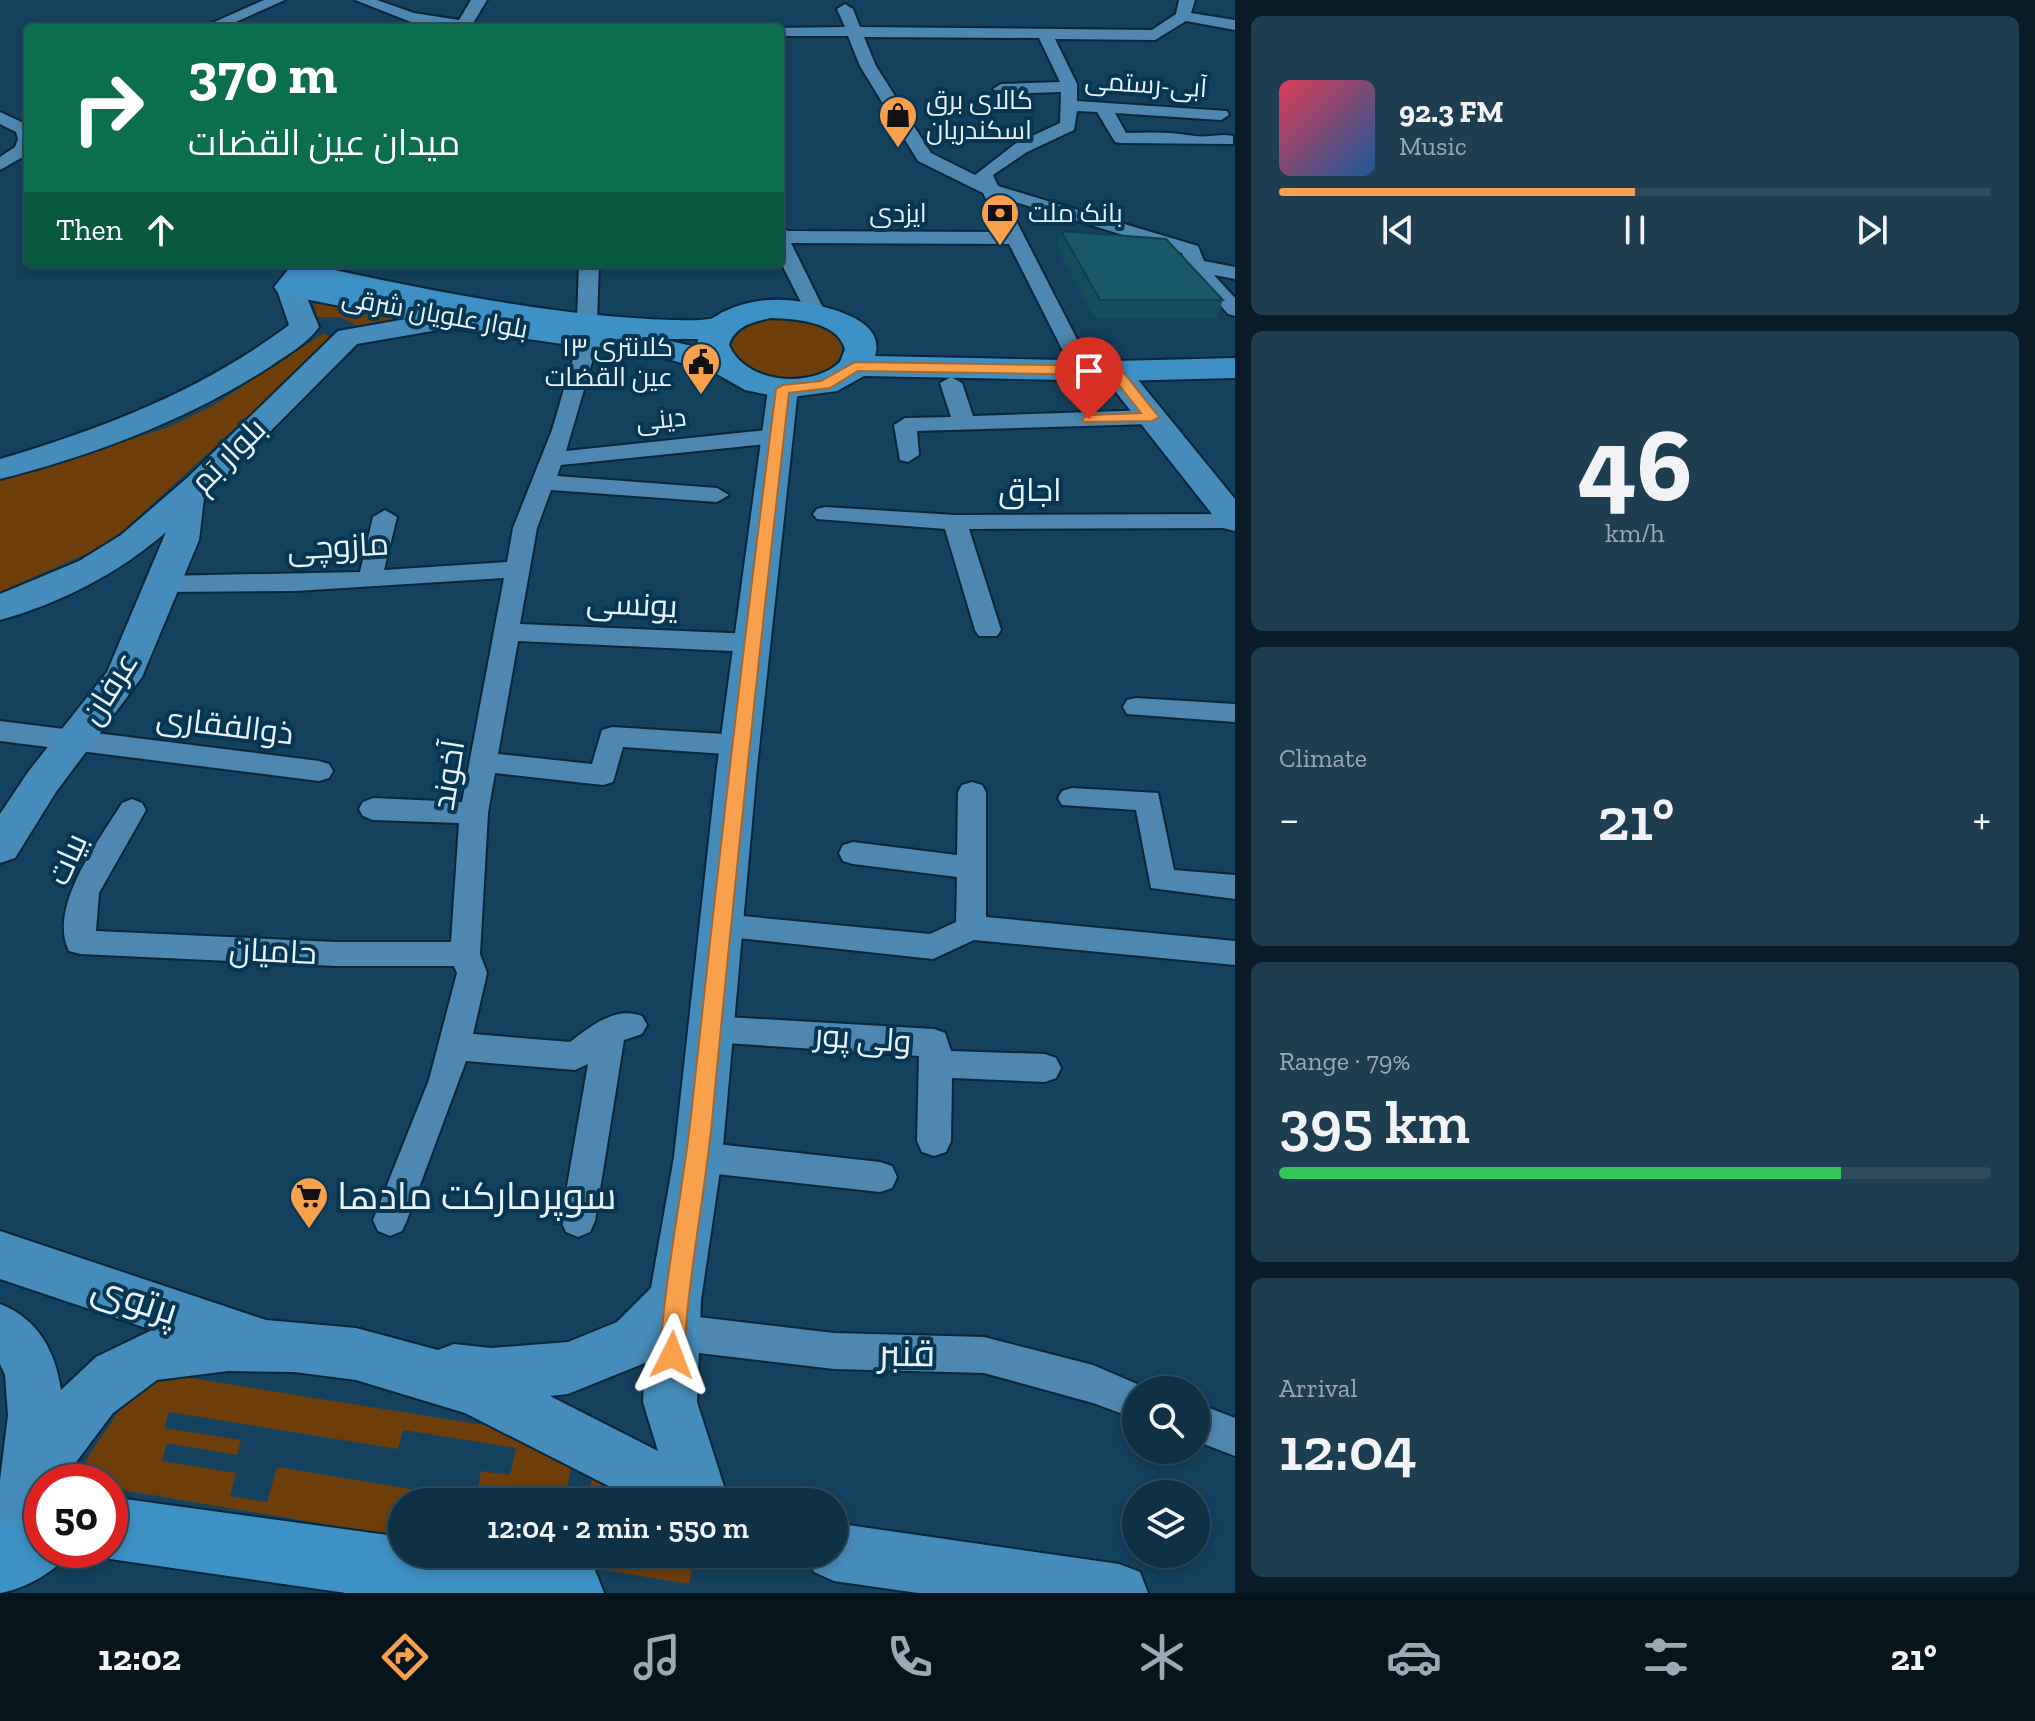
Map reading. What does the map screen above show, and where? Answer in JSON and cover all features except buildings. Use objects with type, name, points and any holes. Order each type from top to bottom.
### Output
[{"type":"main road","points":[[300,274],[304,327],[336,325],[348,337],[457,319]]},
{"type":"main road","name":"بلوار علویان شرقی","points":[[300,274],[467,304],[588,330],[672,350],[721,365],[755,384],[783,389]]},
{"type":"main road","name":"بلوار علویان شرقی","points":[[300,274],[457,319],[588,330],[682,331],[719,328]]},
{"type":"main road","points":[[721,365],[713,353],[712,340],[719,328],[740,315],[770,308],[815,312],[849,329],[857,354]]},
{"type":"main road","name":"بلوار بَم","points":[[0,469],[81,445],[202,397],[267,358],[304,327]]},
{"type":"main road","name":"بلوار بَم","points":[[0,608],[91,569],[133,543],[188,496],[348,337]]},
{"type":"main road","points":[[695,1488],[670,1402],[674,1316],[698,1157],[740,745],[783,389],[825,385],[857,354],[1235,350]]},
{"type":"main road","points":[[857,354],[1115,371],[1235,368]]},
{"type":"main road","points":[[1115,371],[1230,508]]},
{"type":"main road","name":"عرفان","points":[[3,837],[123,677],[182,540],[188,496]]},
{"type":"main road","points":[[91,569],[130,566],[151,573],[161,584]]},
{"type":"main road","name":"پرتوی","points":[[0,1255],[270,1343]]},
{"type":"main road","points":[[39,1464],[77,1414],[140,1360],[196,1347],[270,1343],[491,1374],[568,1368],[635,1341],[674,1316]]},
{"type":"main road","points":[[0,1329],[12,1335],[29,1364],[37,1397],[32,1464]]},
{"type":"main road","points":[[412,1365],[519,1407],[672,1488]]},
{"type":"main road","points":[[0,1540],[24,1489]]},
{"type":"main road","points":[[128,1531],[572,1593]]},
{"type":"main road","points":[[0,1563],[24,1549]]},
{"type":"main road","points":[[848,1554],[1119,1593]]},
{"type":"street","points":[[219,24],[277,0]]},
{"type":"street","points":[[363,0],[411,17],[451,24]]},
{"type":"street","points":[[464,24],[479,0]]},
{"type":"street","points":[[784,31],[1155,35],[1186,4],[1235,25]]},
{"type":"street","points":[[845,9],[854,33],[878,58],[924,157],[987,188],[1191,250],[1195,265],[1235,310]]},
{"type":"street","points":[[1009,10],[1018,35]]},
{"type":"street","points":[[950,17],[958,34]]},
{"type":"street","points":[[878,58],[909,34]]},
{"type":"street","points":[[938,34],[948,54]]},
{"type":"street","points":[[1045,35],[1069,96],[1068,126],[1021,148],[983,174],[987,188],[1074,353]]},
{"type":"street","name":"آبی-رستمی","points":[[1001,89],[1069,96],[1103,107],[1221,115]]},
{"type":"street","points":[[1103,107],[1121,138],[1182,136],[1189,141],[1227,140]]},
{"type":"street","points":[[5,113],[24,132]]},
{"type":"street","points":[[0,165],[24,146]]},
{"type":"street","name":"ایزدی","points":[[784,235],[1014,238]]},
{"type":"street","points":[[784,250],[815,312]]},
{"type":"street","points":[[1195,265],[1235,273]]},
{"type":"street","name":"آخوند","points":[[390,1220],[445,1080],[472,973],[465,954],[474,813],[482,762],[509,632],[525,528],[548,470],[588,330],[589,268]]},
{"type":"street","points":[[951,383],[964,423]]},
{"type":"street","points":[[908,455],[905,425],[1152,417]]},
{"type":"street","name":"دینی","points":[[548,470],[775,436]]},
{"type":"street","points":[[548,470],[717,495]]},
{"type":"street","name":"اجاق","points":[[825,514],[955,522],[1230,508]]},
{"type":"street","points":[[370,579],[385,517]]},
{"type":"street","points":[[955,522],[988,630]]},
{"type":"street","name":"مازوچی","points":[[161,584],[220,586],[519,569]]},
{"type":"street","name":"یونسی","points":[[509,632],[752,643]]},
{"type":"street","points":[[1136,707],[1235,713]]},
{"type":"street","name":"ذوالفقاری","points":[[0,731],[319,771]]},
{"type":"street","points":[[482,762],[603,775],[612,737],[740,745]]},
{"type":"street","points":[[971,928],[972,792]]},
{"type":"street","points":[[1072,798],[1148,800],[1161,880],[1235,887]]},
{"type":"street","points":[[373,809],[474,813]]},
{"type":"street","name":"بیات","points":[[80,942],[84,892],[132,810]]},
{"type":"street","points":[[853,853],[972,868]]},
{"type":"street","points":[[721,926],[933,947],[971,928],[1235,953]]},
{"type":"street","name":"حامیان","points":[[80,942],[335,954],[465,954]]},
{"type":"street","points":[[453,1046],[575,1056],[621,1028],[578,1221]]},
{"type":"street","name":"ولی پور","points":[[710,1029],[934,1043],[936,1064],[1045,1068]]},
{"type":"street","points":[[934,1141],[936,1064]]},
{"type":"street","points":[[698,1157],[880,1177]]},
{"type":"street","name":"قنبر","points":[[674,1316],[834,1351],[984,1355],[1122,1395]]},
{"type":"street","points":[[1210,1427],[1235,1437]]},
{"type":"shaded area","points":[[313,298],[404,317],[360,327],[340,317],[317,317]]},
{"type":"shaded area","points":[[775,317],[812,321],[834,332],[842,345],[839,359],[827,370],[808,377],[784,378],[757,371],[730,353],[728,343],[743,325]]},
{"type":"shaded area","points":[[324,333],[333,339],[124,530],[97,549],[0,592],[0,480],[169,427],[214,405]]},
{"type":"shaded area","points":[[166,1374],[558,1437],[628,1488],[590,1488],[594,1468],[574,1456],[567,1488],[478,1488],[481,1471],[510,1475],[516,1448],[403,1430],[398,1449],[169,1412],[164,1428],[241,1440],[237,1455],[167,1443],[162,1461],[236,1473],[230,1496],[267,1502],[277,1467],[405,1488],[388,1488],[388,1535],[128,1491],[128,1464],[83,1464],[119,1411]]},
{"type":"shaded area","points":[[592,1568],[693,1568],[689,1584]]},
{"type":"place","name":"کالای برق اسکندریان","points":[[898,149]]},
{"type":"place","name":"بانک ملت","points":[[1000,247]]},
{"type":"place","name":"کلانتری ۱۳ عین القضات","points":[[701,396]]},
{"type":"place","name":"سوپرمارکت مادها","points":[[309,1230]]},
{"type":"route","points":[[672,1355],[675,1300],[698,1157],[737,767],[783,389],[825,385],[843,377],[855,366],[1115,371],[1152,417],[1089,419]]}]
